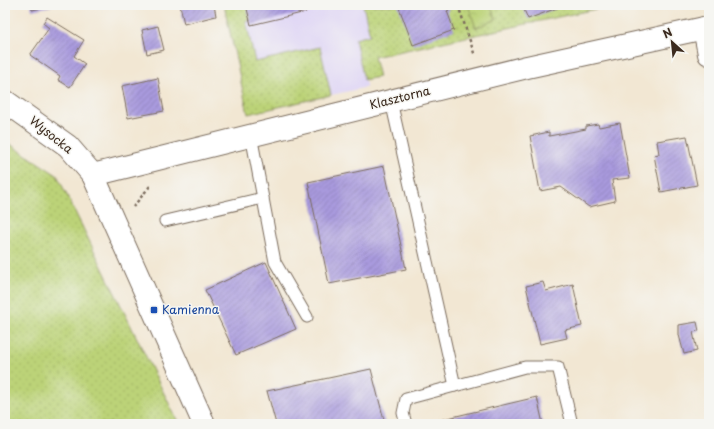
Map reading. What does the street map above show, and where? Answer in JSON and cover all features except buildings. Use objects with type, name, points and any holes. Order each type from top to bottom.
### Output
[{"type":"street","name":"Klasztorna","points":[[93,175],[481,78],[707,27]]},
{"type":"street","points":[[707,27],[709,54]]},
{"type":"street","name":"Wysocka","points":[[5,101],[68,146],[93,175]]},
{"type":"street","points":[[93,175],[204,424]]},
{"type":"lane","points":[[391,101],[455,386]]},
{"type":"lane","points":[[251,135],[275,262],[307,316]]},
{"type":"lane","points":[[165,221],[263,198]]},
{"type":"lane","points":[[406,424],[403,413],[406,399],[525,367],[558,366],[572,424]]},
{"type":"path","points":[[458,5],[473,47],[481,78]]},
{"type":"shaded area","points":[[224,5],[363,5],[370,35],[355,39],[364,80],[367,87],[248,114]]},
{"type":"green space","points":[[224,5],[246,5],[250,20],[246,21],[255,62],[320,47],[331,95],[248,114]]},
{"type":"green space","points":[[363,5],[614,5],[374,57],[379,77],[364,80],[355,39],[370,35]]},
{"type":"green space","points":[[468,5],[490,5],[496,19],[476,28]]},
{"type":"green space","points":[[5,141],[57,175],[179,424],[5,424]]},
{"type":"place","name":"Kamienna","points":[[154,310]]}]
